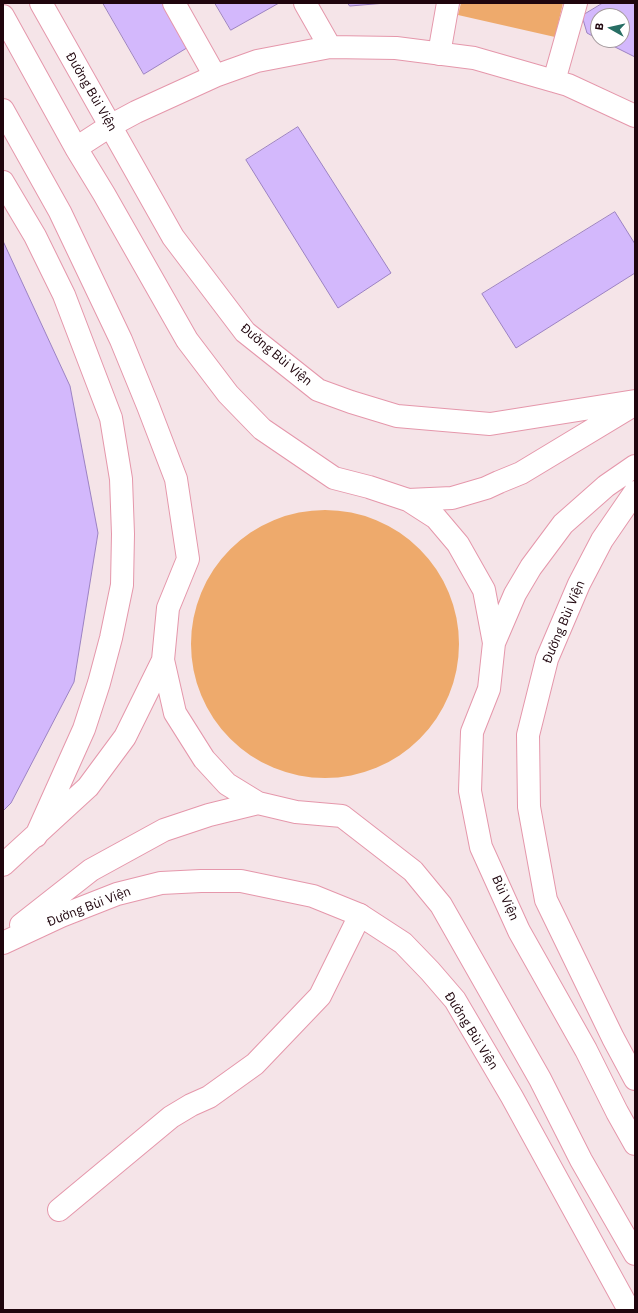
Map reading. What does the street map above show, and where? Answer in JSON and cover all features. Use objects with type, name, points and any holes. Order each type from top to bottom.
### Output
[{"type":"main road","name":"Đường Bùi Viện","points":[[41,3],[173,238],[245,332],[318,390],[397,416],[490,424],[635,401]]},
{"type":"main road","points":[[174,3],[215,76]]},
{"type":"main road","points":[[305,3],[330,47]]},
{"type":"main road","points":[[438,54],[448,3]]},
{"type":"main road","points":[[554,81],[576,3]]},
{"type":"main road","points":[[3,16],[76,148],[104,194],[187,340],[228,394],[262,429],[334,478],[369,487],[408,500],[436,518],[458,544],[484,590],[494,643]]},
{"type":"main road","points":[[76,148],[110,126],[136,112],[215,76],[257,60],[330,47],[396,48],[474,58],[568,85],[635,116]]},
{"type":"main road","points":[[3,110],[60,212],[120,340],[148,406],[176,479],[188,559],[168,608],[163,660],[176,713],[204,759],[227,784],[258,803],[296,812],[342,816],[413,872],[441,905],[540,1079],[581,1160],[635,1254]]},
{"type":"main road","points":[[3,182],[35,236],[64,295],[112,418],[121,479],[123,534],[122,585],[111,638],[99,683],[84,729],[36,836]]},
{"type":"main road","points":[[35,236],[60,212]]},
{"type":"main road","points":[[408,500],[452,498],[486,488],[514,476],[635,404]]},
{"type":"main road","points":[[494,643],[515,594],[531,567],[563,524],[606,486],[635,466]]},
{"type":"main road","name":"Đường Bùi Viện","points":[[635,492],[602,540],[579,584],[547,659],[528,735],[529,807],[546,900],[613,1038],[635,1079]]},
{"type":"main road","name":"Bùi Viện","points":[[494,643],[489,689],[472,732],[470,791],[482,846],[519,931],[586,1050]]},
{"type":"main road","points":[[3,865],[88,787],[125,737],[163,660]]},
{"type":"main road","points":[[3,939],[91,870],[164,830],[209,815],[258,803]]},
{"type":"main road","name":"Đường Bùi Viện","points":[[3,943],[61,916],[118,894],[162,883],[241,881],[313,896],[360,915],[403,943],[455,1000],[512,1097],[629,1310]]},
{"type":"main road","points":[[59,1210],[171,1117],[191,1105],[209,1097],[255,1064],[320,996],[360,915]]},
{"type":"main road","points":[[613,1038],[586,1050],[635,1144]]},
{"type":"main road","points":[[512,1097],[540,1079]]},
{"type":"shaded area","points":[[461,3],[563,3],[555,37],[458,15]]},
{"type":"shaded area","points":[[312,510],[338,510],[364,515],[376,520],[400,532],[420,549],[437,569],[454,605],[459,631],[459,657],[454,683],[437,719],[420,739],[400,756],[364,773],[338,778],[312,778],[286,773],[250,756],[221,729],[213,719],[196,683],[191,657],[191,631],[196,605],[213,569],[240,540],[250,532],[286,515]]},
{"type":"building","points":[[103,3],[165,3],[190,46],[144,74]]},
{"type":"building","points":[[215,3],[279,3],[231,30]]},
{"type":"building","points":[[348,3],[386,3],[350,6]]},
{"type":"building","points":[[603,3],[635,3],[635,57],[617,48],[630,48],[630,8],[595,8]]},
{"type":"building","points":[[590,11],[590,35],[587,33],[582,16]]},
{"type":"building","points":[[298,127],[391,273],[338,308],[246,160]]},
{"type":"building","points":[[615,212],[635,244],[635,273],[516,348],[482,294]]},
{"type":"building","points":[[3,241],[70,386],[98,533],[74,682],[11,803],[3,811]]}]
